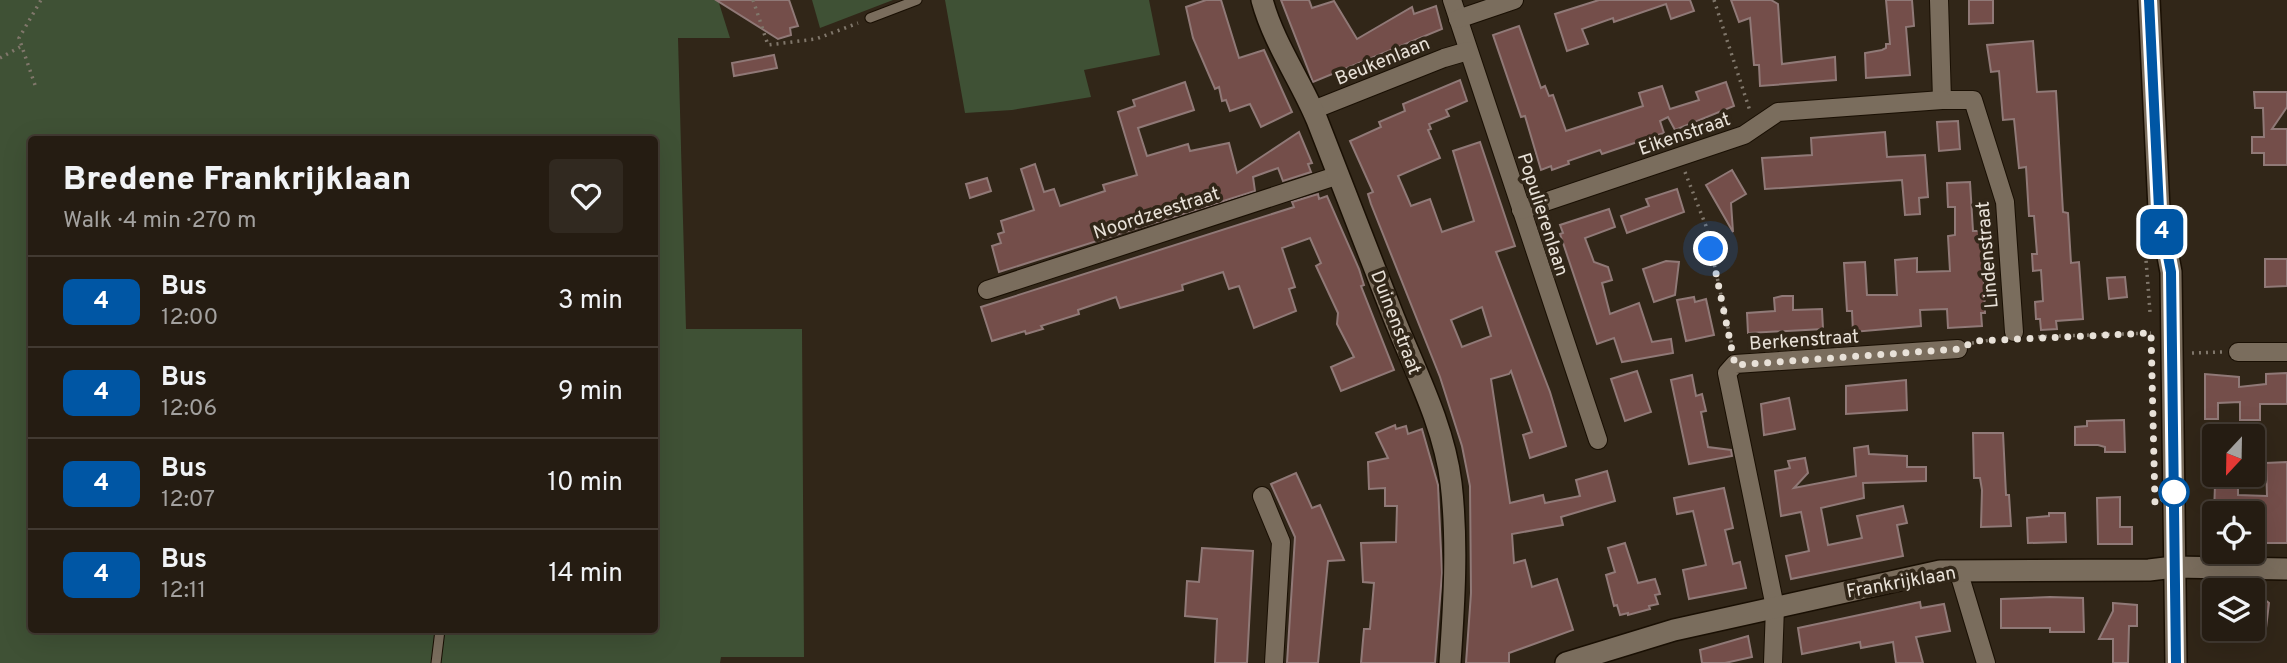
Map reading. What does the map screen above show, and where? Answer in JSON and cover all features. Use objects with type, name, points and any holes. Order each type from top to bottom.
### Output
[{"type":"street","name":"Duinenstraat","points":[[1262,0],[1280,49],[1313,110],[1339,175],[1428,402],[1451,481],[1455,579],[1450,663]]},
{"type":"street","name":"Populierenlaan","points":[[1452,0],[1598,440]]},
{"type":"street","points":[[1458,19],[1514,0]]},
{"type":"street","points":[[1939,0],[1942,100]]},
{"type":"street","points":[[2149,0],[2159,209],[2171,272],[2176,663]]},
{"type":"street","name":"Beukenlaan","points":[[1313,110],[1468,51]]},
{"type":"street","name":"Eikenstraat","points":[[1521,210],[1744,135],[1765,118],[1784,111],[1942,100]]},
{"type":"street","name":"Lindenstraat","points":[[1942,100],[1973,100],[2005,202],[2015,336]]},
{"type":"street","name":"Noordzeestraat","points":[[987,290],[1339,175]]},
{"type":"street","name":"Berkenstraat","points":[[1775,607],[1727,373],[1735,365],[1958,349]]},
{"type":"street","points":[[2238,352],[2287,352]]},
{"type":"street","points":[[1262,496],[1281,542],[1274,663]]},
{"type":"street","name":"Frankrijklaan","points":[[1569,663],[1674,630],[1883,582],[1958,570],[2149,570],[2174,567],[2287,569]]},
{"type":"street","points":[[1958,570],[1986,663]]},
{"type":"street","points":[[1773,663],[1775,607]]},
{"type":"lane","points":[[870,18],[917,0]]},
{"type":"lane","points":[[436,663],[440,633]]},
{"type":"path","points":[[36,85],[29,60],[20,47],[19,38],[41,0]]},
{"type":"path","points":[[753,0],[768,46],[816,39],[870,18]]},
{"type":"path","points":[[1714,0],[1755,126]]},
{"type":"path","points":[[0,58],[20,47]]},
{"type":"path","points":[[1679,157],[1706,226],[1735,365]]},
{"type":"path","points":[[2144,240],[2151,344]]},
{"type":"path","points":[[1958,349],[1976,341],[2015,336],[2151,333]]},
{"type":"path","points":[[2172,353],[2238,352]]},
{"type":"green space","points":[[0,0],[718,0],[730,38],[678,38],[686,329],[802,329],[804,657],[721,657],[720,663],[0,663]]},
{"type":"green space","points":[[812,0],[893,0],[820,28]]},
{"type":"green space","points":[[945,0],[1149,0],[1160,55],[1084,70],[1091,97],[1012,110],[965,113]]},
{"type":"building","points":[[716,0],[789,0],[798,26],[790,28],[791,35],[778,39]]},
{"type":"building","points":[[1206,0],[1221,0],[1239,58],[1264,50],[1292,112],[1261,127],[1250,104],[1230,111],[1226,100],[1222,101],[1219,87],[1215,89],[1193,38],[1186,7]]},
{"type":"building","points":[[1281,0],[1309,0],[1312,8],[1334,1],[1357,39],[1412,7],[1414,14],[1436,6],[1442,29],[1313,82]]},
{"type":"building","points":[[1599,0],[1690,0],[1694,11],[1671,19],[1666,4],[1614,22],[1613,18],[1582,29],[1588,44],[1567,51],[1555,14]]},
{"type":"building","points":[[1731,0],[1771,0],[1778,4],[1782,64],[1835,57],[1836,80],[1760,86],[1759,65],[1754,65],[1750,18],[1739,22]]},
{"type":"building","points":[[1886,0],[1912,0],[1914,26],[1906,27],[1910,75],[1866,78],[1865,53],[1882,50],[1886,48],[1886,44],[1890,44]]},
{"type":"building","points":[[1969,0],[1993,0],[1993,23],[1969,24]]},
{"type":"building","points":[[1519,26],[1541,88],[1545,86],[1549,96],[1553,95],[1566,131],[1643,106],[1639,93],[1662,86],[1670,109],[1699,100],[1696,92],[1726,82],[1734,106],[1675,130],[1668,117],[1660,121],[1664,133],[1602,154],[1600,150],[1568,161],[1569,164],[1552,170],[1551,166],[1541,170],[1525,116],[1521,117],[1493,35]]},
{"type":"building","points":[[2033,41],[2037,92],[2056,91],[2063,212],[2068,213],[2071,263],[2079,262],[2083,319],[2056,321],[2057,329],[2041,330],[2040,319],[2036,319],[2035,302],[2043,301],[2041,270],[2033,271],[2032,254],[2037,254],[2034,216],[2029,216],[2026,167],[2019,168],[2014,119],[2003,120],[1999,71],[1991,72],[1987,45]]},
{"type":"building","points":[[774,55],[777,68],[734,76],[732,63]]},
{"type":"building","points":[[1460,80],[1467,101],[1446,110],[1449,116],[1429,124],[1431,129],[1428,130],[1440,158],[1398,176],[1411,206],[1430,199],[1442,232],[1474,221],[1453,151],[1480,142],[1515,246],[1496,252],[1550,392],[1566,446],[1530,458],[1523,435],[1532,432],[1511,371],[1491,379],[1510,503],[1543,495],[1545,503],[1580,496],[1576,480],[1607,471],[1615,501],[1561,517],[1563,525],[1512,534],[1514,563],[1525,560],[1532,587],[1557,579],[1573,630],[1509,653],[1509,663],[1466,663],[1471,593],[1470,486],[1462,446],[1440,377],[1371,204],[1368,194],[1373,192],[1350,141],[1381,127],[1379,122],[1405,111],[1403,104]],"holes":[[[1482,307],[1491,336],[1462,347],[1451,320]]]},
{"type":"building","points":[[1185,82],[1194,110],[1138,128],[1147,156],[1188,144],[1190,151],[1229,143],[1237,173],[1299,132],[1312,163],[1308,164],[1311,172],[1283,181],[1278,168],[1253,177],[1255,191],[999,272],[992,246],[1001,243],[998,234],[1004,232],[1001,221],[1034,210],[1021,169],[1035,164],[1044,192],[1054,189],[1060,206],[1105,191],[1103,185],[1137,175],[1118,112],[1135,106],[1133,100]]},
{"type":"building","points":[[2254,92],[2287,92],[2287,107],[2272,129],[2287,129],[2287,165],[2264,165],[2264,153],[2252,153],[2252,137],[2264,137],[2263,108],[2255,108]]},
{"type":"building","points":[[1958,121],[1960,149],[1939,151],[1937,122]]},
{"type":"building","points":[[1885,132],[1887,157],[1925,155],[1928,197],[1919,198],[1920,214],[1905,215],[1902,180],[1765,189],[1762,158],[1812,155],[1811,138]]},
{"type":"building","points":[[1732,170],[1746,194],[1731,203],[1733,232],[1706,185]]},
{"type":"building","points":[[987,178],[991,191],[970,198],[966,184]]},
{"type":"building","points":[[1970,182],[1973,231],[1982,231],[1985,313],[1981,313],[1982,326],[1948,328],[1947,309],[1920,310],[1921,326],[1853,332],[1852,311],[1847,311],[1844,263],[1865,262],[1867,295],[1897,295],[1895,260],[1917,258],[1917,272],[1950,271],[1948,236],[1955,235],[1955,207],[1948,207],[1947,183]]},
{"type":"building","points":[[1677,189],[1684,212],[1627,233],[1621,216],[1649,206],[1646,199]]},
{"type":"building","points":[[1318,194],[1319,199],[1327,196],[1359,269],[1364,285],[1361,286],[1394,370],[1341,391],[1331,367],[1354,357],[1337,324],[1338,313],[1316,266],[1321,263],[1310,238],[1282,248],[1295,287],[1289,289],[1296,311],[1254,328],[1239,286],[1229,289],[1223,272],[1182,285],[1183,290],[1120,308],[1116,297],[1078,310],[1079,314],[1041,326],[1043,329],[1026,334],[1025,331],[992,341],[981,307],[1294,207],[1292,202]]},
{"type":"building","points":[[1609,209],[1615,227],[1585,238],[1594,262],[1608,267],[1612,280],[1602,283],[1610,314],[1639,303],[1652,342],[1671,339],[1673,353],[1622,362],[1614,338],[1597,344],[1560,234],[1563,233],[1560,225]]},
{"type":"building","points":[[2265,259],[2287,259],[2287,286],[2265,287]]},
{"type":"building","points":[[1666,261],[1679,262],[1675,295],[1654,302],[1643,269]]},
{"type":"building","points":[[2125,277],[2127,297],[2109,299],[2107,278]]},
{"type":"building","points":[[1793,296],[1793,310],[1822,309],[1823,329],[1748,333],[1747,313],[1775,311],[1774,298]]},
{"type":"building","points":[[1694,297],[1695,302],[1706,299],[1714,335],[1686,341],[1677,300]]},
{"type":"building","points":[[1637,371],[1651,412],[1625,421],[1611,379]]},
{"type":"building","points":[[2287,373],[2287,404],[2260,404],[2260,420],[2240,420],[2240,402],[2218,403],[2218,419],[2205,419],[2205,374],[2239,377],[2239,387],[2266,384],[2266,374]]},
{"type":"building","points":[[1692,375],[1696,396],[1702,394],[1706,411],[1701,412],[1708,447],[1731,450],[1732,456],[1689,464],[1671,380]]},
{"type":"building","points":[[1906,380],[1907,410],[1846,414],[1846,386]]},
{"type":"building","points":[[1789,398],[1795,429],[1764,435],[1761,404]]},
{"type":"building","points":[[2124,420],[2125,452],[2105,452],[2105,447],[2098,445],[2075,445],[2075,427],[2087,426],[2087,421]]},
{"type":"building","points":[[1395,425],[1396,429],[1406,426],[1408,434],[1422,429],[1438,485],[1442,573],[1435,663],[1361,663],[1364,629],[1370,629],[1374,583],[1363,582],[1361,543],[1396,542],[1397,506],[1385,506],[1385,488],[1369,489],[1368,462],[1388,458],[1376,433]]},
{"type":"building","points":[[1973,433],[2003,433],[2006,495],[2009,495],[2011,526],[1981,527],[1982,490],[1980,478],[1974,478]]},
{"type":"building","points":[[1868,446],[1869,454],[1907,456],[1907,467],[1926,467],[1926,481],[1863,483],[1864,498],[1821,508],[1828,545],[1862,538],[1857,516],[1903,506],[1907,523],[1897,525],[1903,556],[1791,579],[1786,556],[1809,551],[1801,512],[1781,516],[1775,471],[1790,468],[1788,461],[1805,458],[1808,473],[1794,488],[1856,476],[1854,448]]},
{"type":"building","points":[[2287,462],[2287,543],[2265,543],[2265,501],[2214,501],[2215,487],[2238,487],[2238,495],[2267,496],[2266,463]]},
{"type":"building","points":[[1296,473],[1312,508],[1320,505],[1344,560],[1328,561],[1318,663],[1287,663],[1295,537],[1271,484]]},
{"type":"building","points":[[1724,488],[1733,528],[1725,530],[1733,564],[1740,562],[1746,588],[1689,599],[1683,570],[1706,565],[1693,511],[1677,514],[1674,498]]},
{"type":"building","points":[[2120,497],[2120,527],[2132,527],[2132,544],[2098,544],[2097,498]]},
{"type":"building","points":[[2049,513],[2065,513],[2066,542],[2028,543],[2027,518],[2049,516]]},
{"type":"building","points":[[1625,543],[1638,583],[1655,579],[1660,594],[1655,595],[1658,604],[1649,606],[1650,609],[1620,615],[1617,605],[1614,606],[1606,575],[1615,572],[1608,548]]},
{"type":"building","points":[[1202,548],[1253,551],[1247,663],[1215,663],[1217,619],[1185,616],[1187,581],[1199,582]]},
{"type":"building","points":[[2083,598],[2084,632],[2050,632],[2050,628],[2001,628],[2001,599]]},
{"type":"building","points":[[2265,600],[2269,603],[2265,628]]},
{"type":"building","points":[[1920,602],[1921,608],[1944,604],[1950,631],[1916,637],[1923,663],[1896,663],[1893,642],[1861,648],[1860,642],[1802,654],[1798,628]]},
{"type":"building","points":[[2113,603],[2137,605],[2137,626],[2129,626],[2128,663],[2113,663],[2113,639],[2099,639],[2113,611]]},
{"type":"building","points":[[1748,636],[1752,657],[1725,663],[1702,663],[1700,650]]},
{"type":"bus line","name":"4","points":[[2149,0],[2159,209],[2171,272],[2176,663]]},
{"type":"route","points":[[1711,249],[1735,365],[1958,349],[1976,341],[2014,338],[2151,333],[2155,504],[2174,492]]}]
